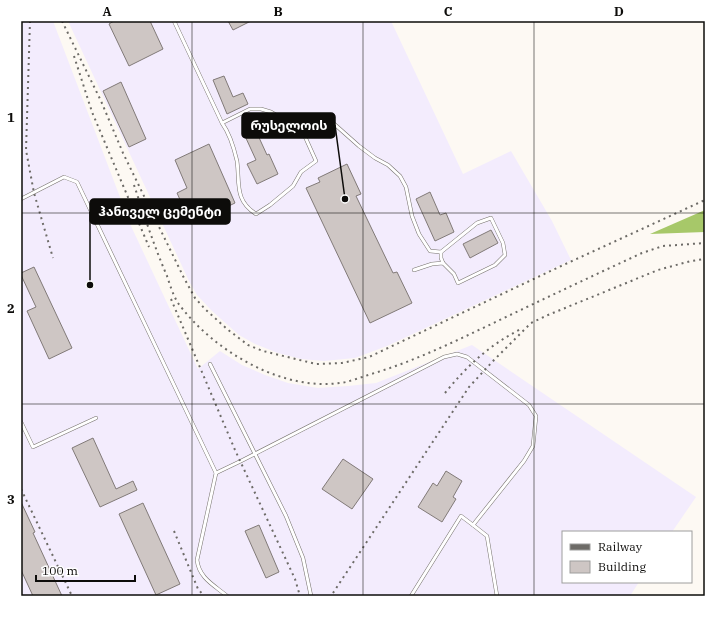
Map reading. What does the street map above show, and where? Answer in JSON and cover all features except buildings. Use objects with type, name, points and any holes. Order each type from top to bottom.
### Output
[{"type":"lane","points":[[174,21],[222,123],[229,132],[236,160],[239,191],[246,208],[256,214],[270,205],[293,186],[301,172],[316,162],[302,130],[271,112],[261,109],[250,109],[222,123]]},
{"type":"lane","points":[[302,130],[310,127],[316,120],[332,122],[359,146],[375,158],[388,165],[400,176],[406,187],[412,216],[422,240],[430,251],[441,252],[477,223],[491,218],[503,243],[505,255],[495,265],[458,283],[454,274],[443,263],[441,252]]},
{"type":"lane","points":[[21,199],[64,178],[77,182],[216,473],[197,560],[198,568],[205,578],[226,596]]},
{"type":"lane","points":[[414,270],[432,264],[443,263]]},
{"type":"lane","points":[[216,473],[444,358],[457,354],[467,357],[529,405],[536,416],[533,446],[524,461],[473,525]]},
{"type":"lane","points":[[210,364],[286,516],[300,551],[310,596]]},
{"type":"lane","points":[[21,422],[33,447],[96,418]]},
{"type":"lane","points":[[411,596],[461,516],[487,536],[497,596]]},
{"type":"shaded area","points":[[21,21],[53,21],[131,226],[198,369],[220,351],[242,365],[288,383],[318,388],[348,386],[376,383],[472,345],[696,497],[673,531],[562,531],[562,583],[638,583],[630,596],[21,596]]},
{"type":"shaded area","points":[[68,21],[391,21],[463,174],[511,151],[552,221],[571,260],[387,346],[355,358],[324,361],[301,359],[278,353],[255,344],[239,335],[212,311],[197,295],[189,281]]},
{"type":"green space","points":[[705,210],[705,232],[650,234]]},
{"type":"railway","points":[[30,21],[26,150],[34,193],[53,258]]},
{"type":"railway","points":[[62,21],[101,101],[123,153],[195,298],[227,329],[248,345],[263,351],[316,364],[342,363],[369,357],[705,200]]},
{"type":"railway","points":[[74,56],[92,112],[149,247]]},
{"type":"railway","points":[[134,185],[153,242],[173,293],[178,303],[193,321],[210,337],[230,352],[252,365],[275,375],[299,381],[323,384],[346,382],[385,370],[413,359],[454,342],[642,253],[663,246],[705,243]]},
{"type":"railway","points":[[333,593],[469,387],[531,323],[658,270],[691,261],[705,259]]},
{"type":"railway","points":[[171,299],[235,450],[295,579],[300,596]]},
{"type":"railway","points":[[445,393],[479,357],[509,335],[521,329]]},
{"type":"railway","points":[[21,489],[72,596]]},
{"type":"railway","points":[[174,531],[198,589],[204,596]]},
{"type":"place","name":"რუსელოის","points":[[345,199]]},
{"type":"place","name":"ჰანიველ ცემენტი","points":[[90,285]]}]
